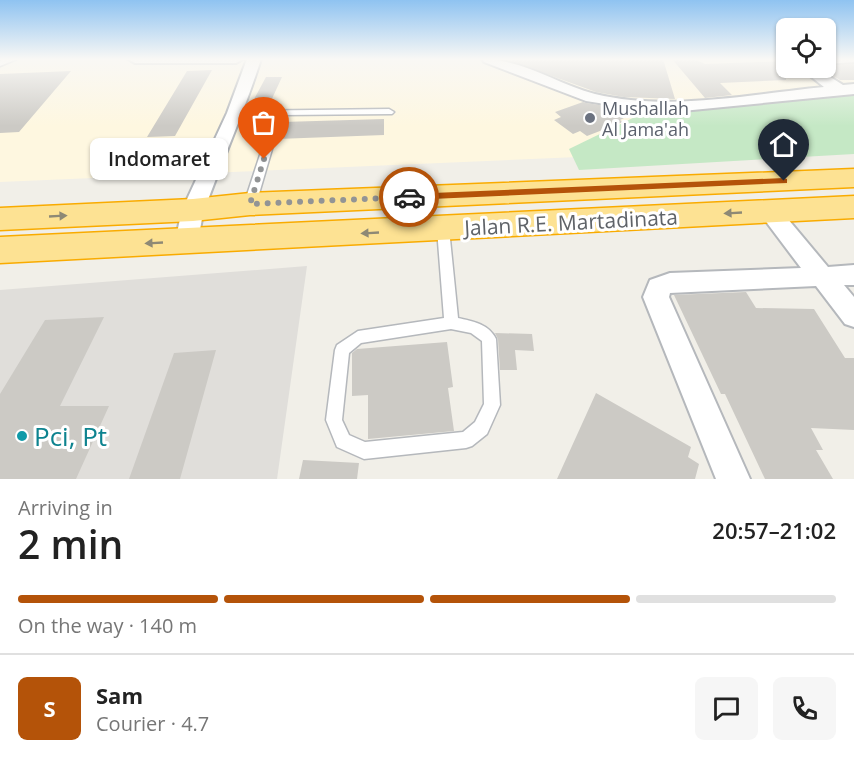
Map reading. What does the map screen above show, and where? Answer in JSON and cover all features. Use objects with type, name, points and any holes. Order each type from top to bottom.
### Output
[{"type":"highway","name":"Jalan R.E. Martadinata","points":[[0,219],[193,210],[250,204],[854,178]]},
{"type":"highway","name":"Jalan R.E. Martadinata","points":[[0,250],[854,207]]},
{"type":"street","points":[[186,242],[193,210],[246,81]]},
{"type":"street","points":[[548,81],[592,98],[662,108],[846,90]]},
{"type":"street","points":[[831,81],[846,90]]},
{"type":"street","points":[[769,211],[854,316]]},
{"type":"street","points":[[733,479],[656,297],[659,287],[670,283],[854,275]]},
{"type":"lane","points":[[235,113],[389,112]]},
{"type":"lane","points":[[250,204],[278,113]]},
{"type":"lane","points":[[443,229],[451,323]]},
{"type":"lane","points":[[451,323],[474,327],[483,331],[489,339],[492,405],[481,428],[466,440],[363,451],[343,441],[334,420],[342,350],[358,337],[451,323]]},
{"type":"shaded area","points":[[0,81],[854,81],[854,145],[0,182]]},
{"type":"shaded area","points":[[307,266],[277,479],[0,479],[0,290]]},
{"type":"green space","points":[[854,95],[854,154],[579,170],[569,149],[641,114]]},
{"type":"building","points":[[0,81],[62,81],[19,132],[0,133]]},
{"type":"building","points":[[181,81],[206,81],[175,136],[147,137]]},
{"type":"building","points":[[264,81],[280,81],[270,103],[252,103]]},
{"type":"building","points":[[567,81],[670,81],[675,99],[624,97],[596,92]]},
{"type":"building","points":[[691,81],[756,81],[720,83],[732,95],[705,98]]},
{"type":"building","name":"Mushallah Al Jama'ah","points":[[583,102],[630,110],[621,114],[626,117],[620,120],[623,122],[587,136],[580,131],[573,134],[554,120],[561,117],[555,112]]},
{"type":"building","points":[[384,119],[384,135],[277,139],[282,122]]},
{"type":"building","points":[[746,292],[756,308],[814,309],[845,358],[854,358],[854,430],[811,428],[823,450],[816,450],[833,479],[765,479],[725,394],[721,394],[674,295]]},
{"type":"building","name":"Pci, Pt","points":[[104,317],[60,406],[109,406],[76,479],[0,479],[0,394],[45,320]]},
{"type":"building","points":[[495,333],[532,334],[534,351],[515,350],[517,370],[500,370],[498,339]]},
{"type":"building","points":[[447,342],[453,387],[448,388],[454,431],[368,439],[368,395],[352,396],[352,353],[357,349]]},
{"type":"building","points":[[216,350],[180,479],[129,479],[174,353]]},
{"type":"building","points":[[596,393],[691,447],[688,457],[699,464],[695,479],[557,479]]},
{"type":"building","points":[[303,460],[359,463],[357,479],[299,479]]},
{"type":"way so far","points":[[264,159],[250,204],[409,197]]},
{"type":"place","name":"Mushallah Al Jama'ah","points":[[590,118]]},
{"type":"place","name":"Indomaret","points":[[264,159]]},
{"type":"place","name":"Pci, Pt","points":[[22,436]]},
{"type":"route","points":[[409,197],[784,181]]}]
